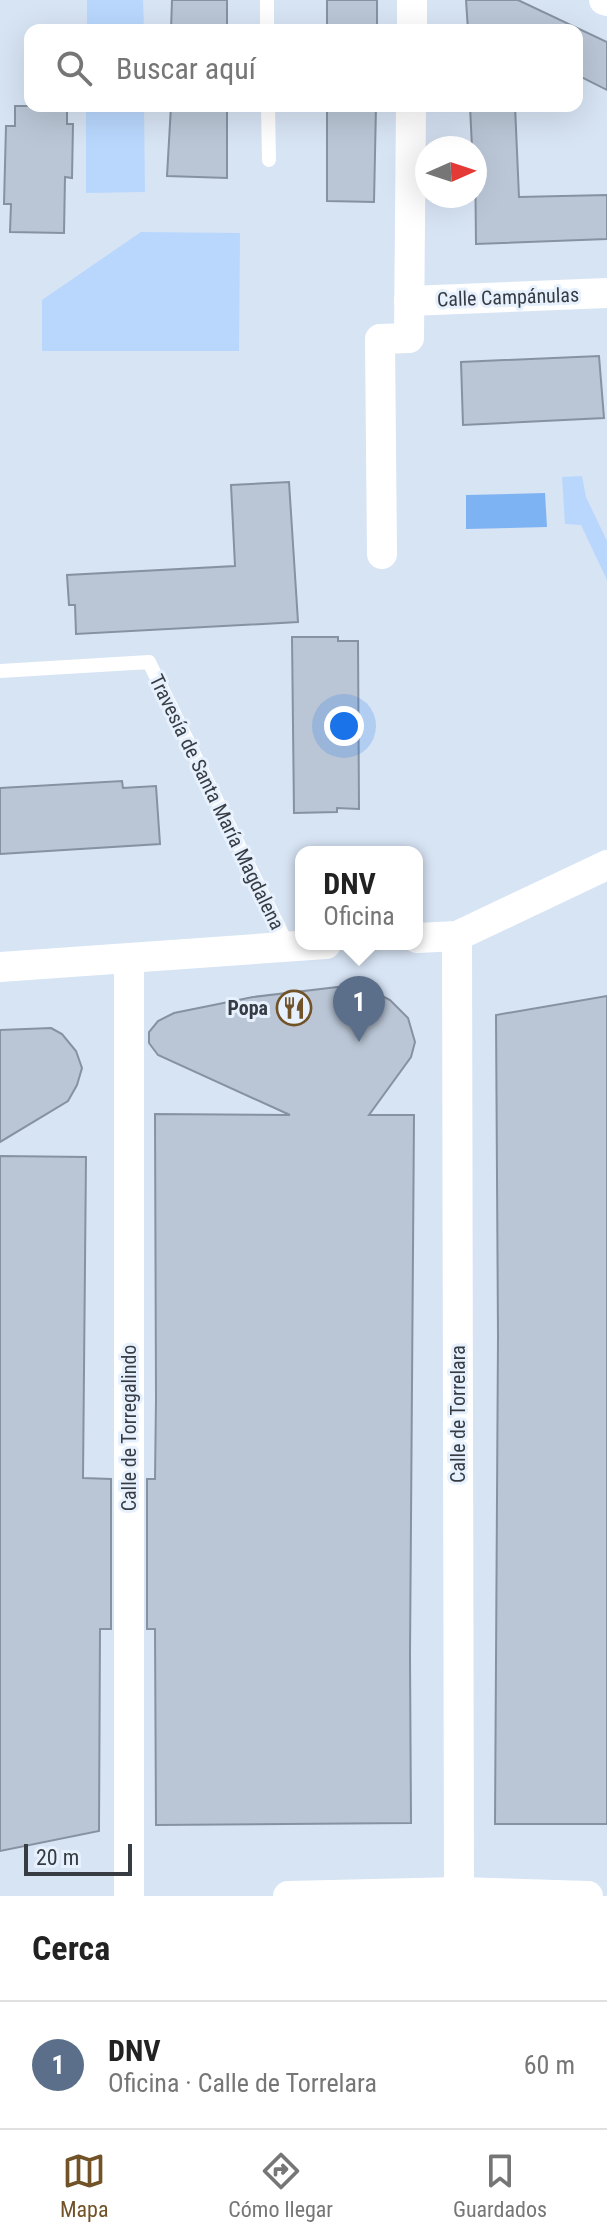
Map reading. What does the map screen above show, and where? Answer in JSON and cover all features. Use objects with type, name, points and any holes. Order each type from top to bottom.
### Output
[{"type":"street","points":[[412,0],[412,24]]},
{"type":"street","points":[[382,554],[380,339],[409,338],[411,112]]},
{"type":"street","name":"Calle Campánulas","points":[[409,301],[607,293]]},
{"type":"street","points":[[423,938],[457,936],[607,865]]},
{"type":"street","name":"Calle de Torrelara","points":[[457,936],[459,1892]]},
{"type":"street","points":[[0,967],[295,946]]},
{"type":"street","name":"Calle de Torregalindo","points":[[129,959],[129,1896]]},
{"type":"street","points":[[288,1896],[459,1892],[588,1896]]},
{"type":"lane","points":[[267,0],[267,24]]},
{"type":"lane","points":[[268,112],[269,160]]},
{"type":"lane","name":"Travesía de Santa María Magdalena","points":[[0,671],[149,662],[288,946]]},
{"type":"shaded area","points":[[87,0],[143,0],[144,24],[87,24]]},
{"type":"shaded area","points":[[86,112],[144,112],[145,192],[86,193]]},
{"type":"shaded area","points":[[141,232],[240,233],[239,351],[42,351],[42,300]]},
{"type":"shaded area","points":[[582,476],[586,497],[607,541],[607,580],[581,525],[565,524],[562,477]]},
{"type":"water","points":[[545,493],[547,527],[466,529],[466,495]]},
{"type":"building","points":[[172,0],[227,0],[227,24],[171,24]]},
{"type":"building","points":[[327,0],[377,0],[377,24],[327,24]]},
{"type":"building","points":[[466,0],[518,0],[569,24],[468,24]]},
{"type":"building","points":[[583,31],[607,42],[607,90],[583,78]]},
{"type":"building","points":[[15,106],[24,106],[24,112],[67,112],[67,124],[73,124],[72,178],[65,177],[64,233],[10,232],[11,204],[4,204],[6,126],[15,126]]},
{"type":"building","points":[[171,112],[227,112],[227,178],[167,176]]},
{"type":"building","points":[[327,112],[376,112],[374,202],[327,201]]},
{"type":"building","points":[[470,112],[515,112],[519,197],[607,195],[607,239],[476,244],[476,208],[487,208],[487,136],[471,136]]},
{"type":"building","points":[[599,356],[604,418],[463,425],[461,362]]},
{"type":"building","points":[[289,482],[298,622],[76,634],[75,605],[69,605],[67,575],[235,566],[231,485]]},
{"type":"building","points":[[292,637],[338,637],[338,641],[358,641],[359,809],[294,813]]},
{"type":"building","points":[[122,781],[123,788],[156,786],[160,844],[0,854],[0,788]]},
{"type":"building","points":[[346,986],[367,988],[390,1000],[408,1018],[415,1042],[411,1057],[369,1115],[414,1115],[411,1823],[156,1825],[155,1629],[147,1629],[147,1479],[155,1479],[155,1114],[290,1115],[158,1055],[149,1043],[149,1032],[158,1021],[174,1013],[253,997]]},
{"type":"building","points":[[607,996],[607,1824],[495,1824],[496,1015]]},
{"type":"building","points":[[51,1028],[62,1034],[76,1051],[82,1068],[77,1085],[68,1101],[0,1142],[0,1030]]},
{"type":"building","points":[[0,1156],[86,1157],[83,1478],[111,1479],[111,1629],[100,1629],[99,1831],[0,1851]]},
{"type":"place","name":"Popa","points":[[294,1008]]},
{"type":"place","name":"DNV","points":[[359,1042]]}]
